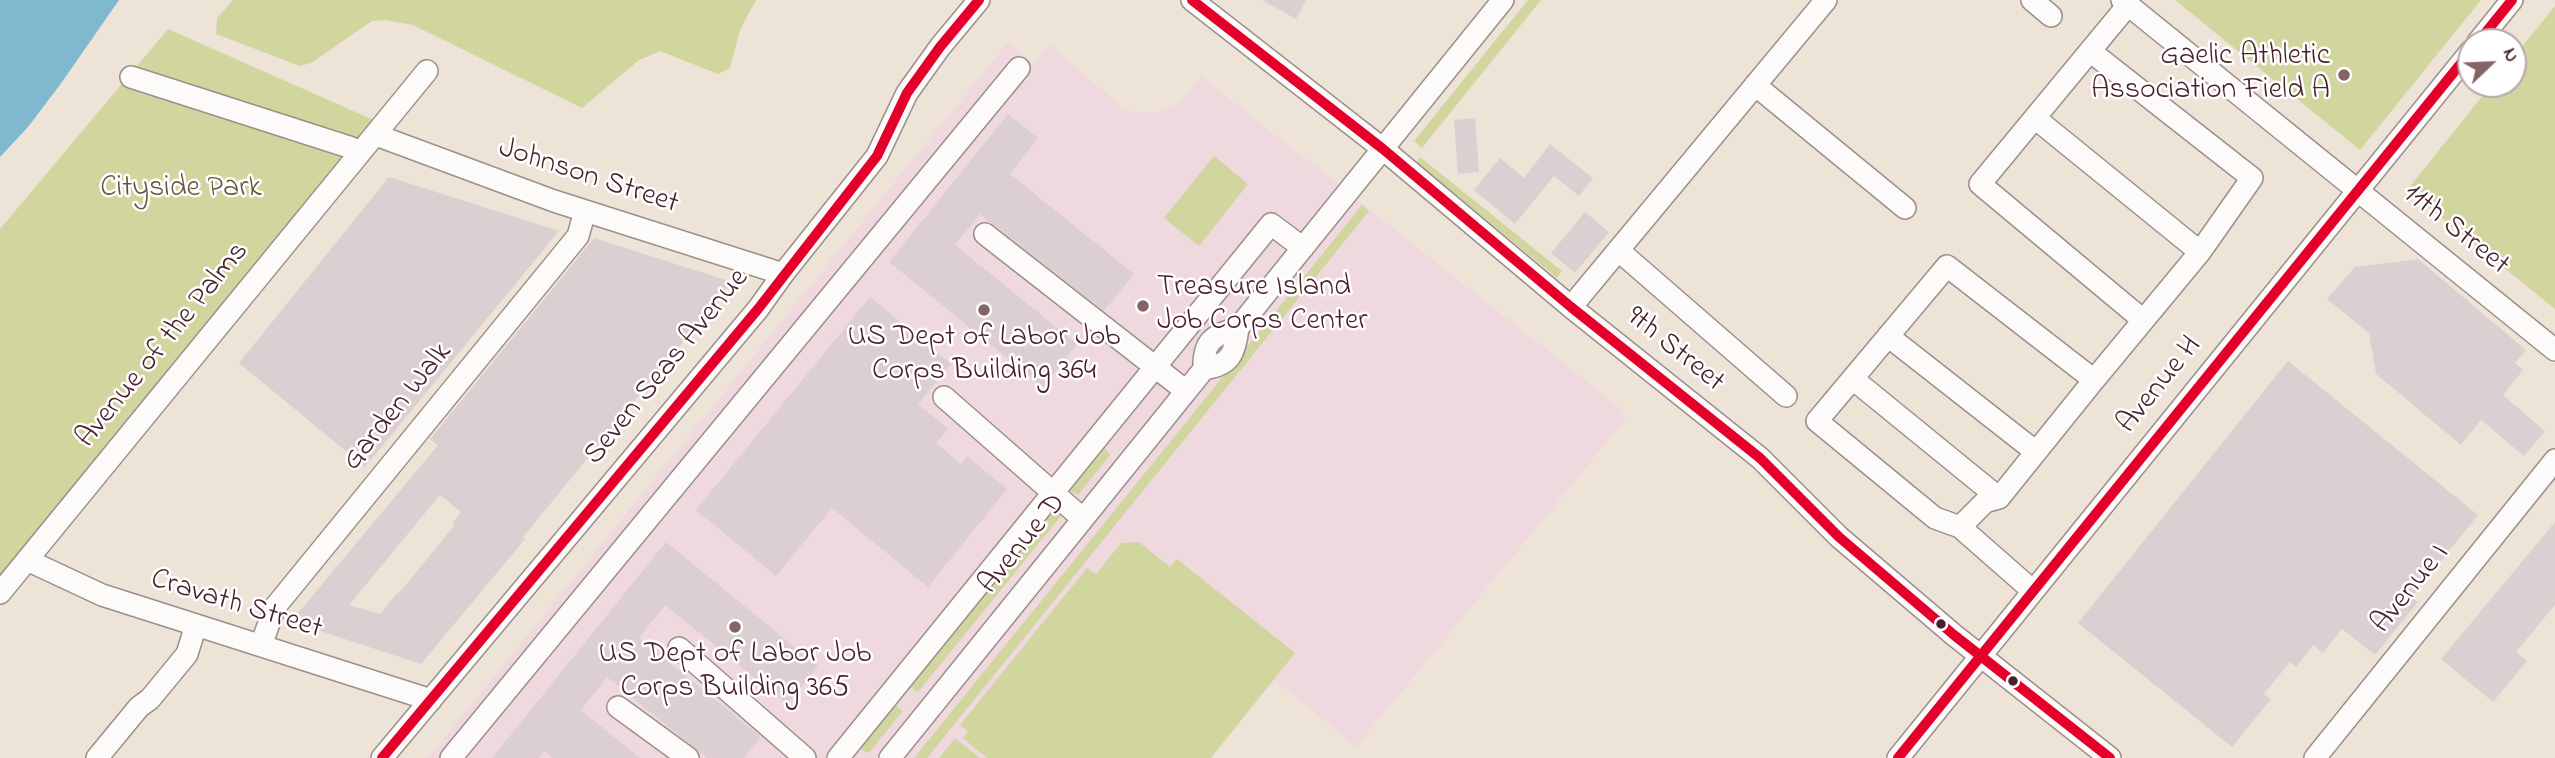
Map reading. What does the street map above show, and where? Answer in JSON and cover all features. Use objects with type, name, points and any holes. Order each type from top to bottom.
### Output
[{"type":"street","name":"Seven Seas Avenue","points":[[382,758],[750,319],[877,156],[907,93],[979,0]]},
{"type":"street","name":"9th Street","points":[[1192,0],[1383,149],[1571,307],[1760,458],[1839,537],[1981,656],[2110,758]]},
{"type":"street","name":"Avenue D","points":[[890,758],[1204,369],[1220,367],[1236,350],[1238,328],[1503,0]]},
{"type":"street","points":[[1571,307],[1826,0]]},
{"type":"street","points":[[2032,0],[2051,16]]},
{"type":"street","points":[[2489,28],[2512,0]]},
{"type":"street","points":[[2125,3],[2090,51],[1980,184],[2143,320]]},
{"type":"street","name":"11th Street","points":[[2125,3],[2555,350]]},
{"type":"street","points":[[1960,527],[1985,502],[1999,498],[2200,252],[2252,178],[2090,51]]},
{"type":"street","points":[[451,758],[1019,68]]},
{"type":"street","name":"Avenue H","points":[[1898,758],[2457,68]]},
{"type":"street","name":"Avenue of the Palms","points":[[0,593],[427,71]]},
{"type":"street","points":[[131,77],[352,148]]},
{"type":"street","points":[[1755,85],[1905,208]]},
{"type":"street","points":[[2035,118],[2200,252]]},
{"type":"street","name":"Johnson Street","points":[[376,135],[585,211],[783,274]]},
{"type":"street","name":"Garden Walk","points":[[261,645],[275,607],[578,236],[585,211]]},
{"type":"street","points":[[838,758],[1271,224],[1303,248]]},
{"type":"street","points":[[985,234],[1186,391]]},
{"type":"street","points":[[1618,250],[1786,396]]},
{"type":"street","points":[[2033,591],[1960,527],[1936,518],[1817,421],[1947,266],[2094,380]]},
{"type":"street","points":[[1888,336],[2036,452]]},
{"type":"street","points":[[1853,379],[1999,498]]},
{"type":"street","points":[[944,397],[1083,519]]},
{"type":"street","name":"Avenue I","points":[[2315,758],[2555,460]]},
{"type":"street","name":"Cravath Street","points":[[27,560],[102,595],[431,700]]},
{"type":"street","points":[[97,758],[187,654],[196,625]]},
{"type":"street","points":[[680,648],[805,758]]},
{"type":"street","points":[[618,708],[688,758]]},
{"type":"shaded area","name":"Treasure Island Job Corps Center","points":[[1008,42],[1032,65],[1050,45],[1123,108],[1133,112],[1157,112],[1173,105],[1187,96],[1201,76],[1620,408],[1626,419],[1356,747],[1274,679],[1211,758],[428,758]]},
{"type":"green space","points":[[233,0],[756,0],[740,30],[730,68],[718,74],[660,51],[639,60],[582,108],[413,25],[386,20],[372,21],[311,63],[300,66],[216,34],[217,18]]},
{"type":"green space","points":[[1528,0],[1541,0],[1422,148],[1414,141]]},
{"type":"green space","name":"Gaelic Athletic Association Field A","points":[[2175,0],[2481,0],[2360,150]]},
{"type":"green space","points":[[2555,6],[2555,309],[2407,190],[2481,98],[2527,98],[2527,41]]},
{"type":"green space","name":"Cityside Park","points":[[168,29],[385,125],[0,576],[0,229]]},
{"type":"green space","points":[[1214,156],[1248,184],[1199,246],[1164,218]]},
{"type":"green space","points":[[1420,157],[1562,271],[1557,278],[1416,162]]},
{"type":"green space","points":[[1362,205],[1369,211],[927,758],[914,758]]},
{"type":"green space","points":[[1105,448],[1110,455],[1078,495],[1070,491]]},
{"type":"green space","points":[[1056,508],[1061,516],[918,692],[910,687]]},
{"type":"green space","points":[[1139,542],[1170,567],[1177,559],[1295,653],[1211,758],[987,758],[963,738],[968,732],[960,725],[1087,568],[1096,574],[1121,543]]},
{"type":"green space","points":[[896,705],[902,712],[869,753],[859,749]]},
{"type":"green space","points":[[955,738],[980,758],[939,758]]},
{"type":"water","points":[[0,0],[146,0],[0,185]]},
{"type":"pier","points":[[119,0],[150,0],[0,188],[0,157],[28,127]]},
{"type":"building","points":[[1262,0],[1306,0],[1296,19]]},
{"type":"building","points":[[1008,114],[1038,138],[1010,174],[1134,274],[1104,311],[980,214],[955,245],[1077,344],[1043,387],[889,262]]},
{"type":"building","points":[[1475,118],[1479,172],[1458,174],[1454,120]]},
{"type":"building","points":[[1550,144],[1593,178],[1579,196],[1554,176],[1515,224],[1474,190],[1500,158],[1524,178]]},
{"type":"building","points":[[389,177],[559,231],[365,467],[239,363]]},
{"type":"building","points":[[1585,212],[1609,232],[1575,273],[1551,253]]},
{"type":"building","points":[[594,238],[732,282],[421,664],[305,626],[294,618],[438,445],[430,439]],"holes":[[[440,495],[461,512],[452,524],[454,526],[380,614],[349,605]]]},
{"type":"building","points":[[2418,259],[2526,350],[2515,363],[2523,370],[2503,395],[2545,431],[2524,456],[2481,420],[2461,445],[2376,374],[2369,333],[2327,299],[2355,267]]},
{"type":"building","points":[[870,297],[951,364],[918,404],[948,429],[936,443],[961,464],[967,456],[1007,489],[928,587],[832,508],[776,576],[696,510]]},
{"type":"building","points":[[2288,361],[2478,515],[2412,597],[2418,602],[2375,655],[2342,629],[2323,653],[2313,645],[2296,667],[2290,662],[2264,694],[2271,699],[2232,747],[2078,623]]},
{"type":"building","points":[[2555,522],[2555,605],[2516,652],[2527,661],[2493,702],[2441,659]]},
{"type":"building","points":[[666,542],[818,666],[787,704],[665,605],[639,638],[761,737],[744,758],[707,758],[607,677],[581,710],[640,758],[553,758],[545,751],[539,758],[492,758]]},
{"type":"transit line","points":[[382,758],[758,309],[877,156],[907,93],[979,0]]},
{"type":"transit line","points":[[1192,0],[1383,149],[1571,307],[1760,458],[1839,537],[1954,635],[2110,758]]},
{"type":"transit line","points":[[2489,28],[2512,0]]},
{"type":"transit line","points":[[1898,758],[2457,68]]},
{"type":"place","name":"Gaelic Athletic Association Field A","points":[[2344,75]]},
{"type":"place","name":"Treasure Island Job Corps Center","points":[[1143,306]]},
{"type":"place","name":"US Dept of Labor Job Corps Building 364","points":[[984,310]]},
{"type":"place","name":"US Dept of Labor Job Corps Building 365","points":[[735,627]]}]
